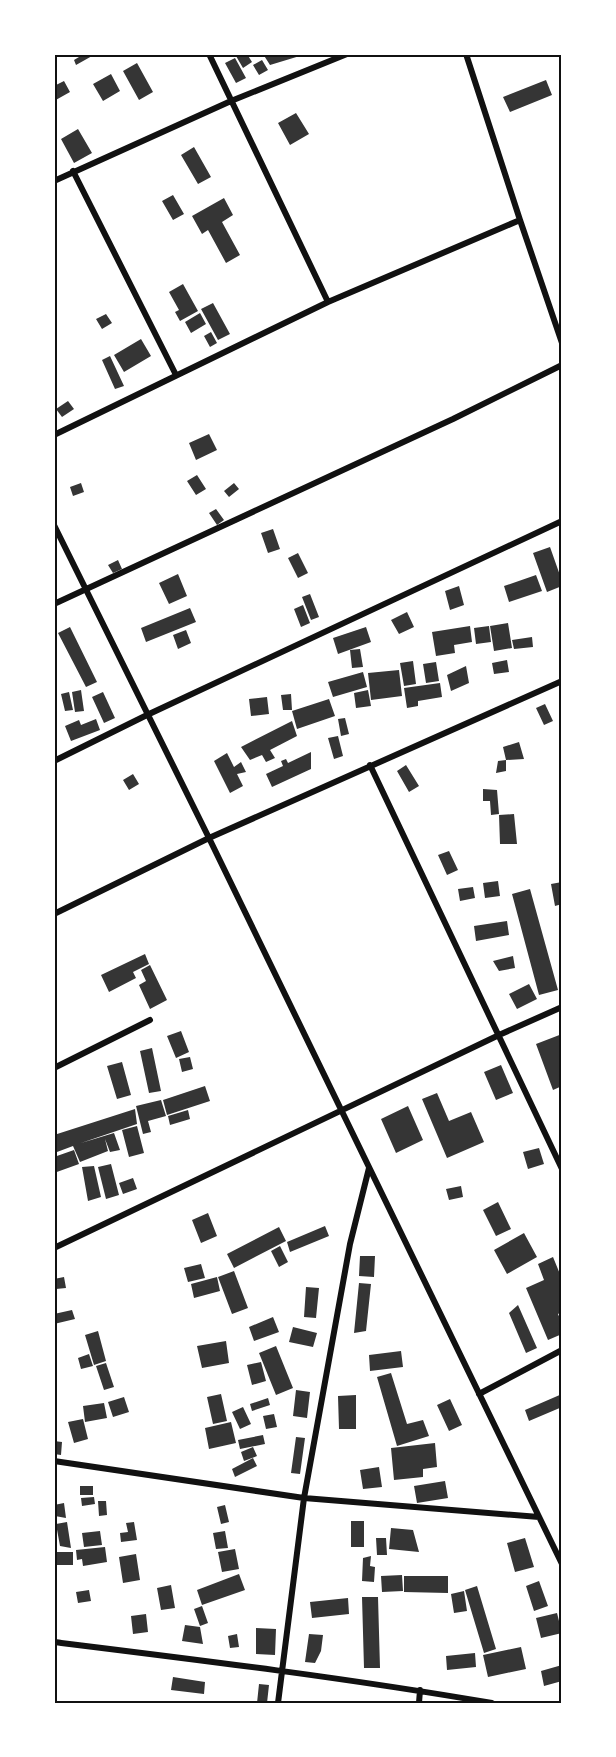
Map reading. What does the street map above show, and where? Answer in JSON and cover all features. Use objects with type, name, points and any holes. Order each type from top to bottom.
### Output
[{"type":"street","points":[[209,54],[328,302]]},
{"type":"street","points":[[54,181],[231,101],[347,54]]},
{"type":"street","points":[[466,54],[562,343]]},
{"type":"street","points":[[73,171],[176,375]]},
{"type":"street","points":[[54,435],[328,302],[520,220]]},
{"type":"street","points":[[54,604],[453,419],[562,365]]},
{"type":"street","points":[[54,761],[147,715],[562,521]]},
{"type":"street","points":[[54,525],[562,1564]]},
{"type":"street","points":[[54,914],[209,838],[562,681]]},
{"type":"street","points":[[370,765],[562,1169]]},
{"type":"street","points":[[54,1248],[562,1007]]},
{"type":"street","points":[[54,1068],[150,1020]]},
{"type":"street","points":[[278,1703],[304,1498],[350,1244],[369,1168]]},
{"type":"street","points":[[479,1394],[562,1350]]},
{"type":"street","points":[[54,1461],[304,1498],[539,1517]]},
{"type":"street","points":[[54,1642],[420,1690],[492,1703]]},
{"type":"street","points":[[419,1703],[420,1690]]},
{"type":"building","points":[[84,54],[92,56],[76,65],[74,60]]},
{"type":"building","points":[[247,54],[252,62],[243,68],[236,56]]},
{"type":"building","points":[[263,54],[275,54],[276,57],[281,54],[303,55],[270,65]]},
{"type":"building","points":[[235,58],[246,78],[236,83],[225,63]]},
{"type":"building","points":[[262,60],[268,70],[259,75],[253,65]]},
{"type":"building","points":[[137,63],[153,92],[139,100],[123,71]]},
{"type":"building","points":[[111,74],[120,91],[103,101],[93,84]]},
{"type":"building","points":[[546,80],[552,95],[510,112],[503,97]]},
{"type":"building","points":[[64,81],[70,92],[54,101],[54,86]]},
{"type":"building","points":[[296,113],[309,134],[290,145],[278,123]]},
{"type":"building","points":[[78,129],[92,153],[74,163],[61,139]]},
{"type":"building","points":[[194,147],[211,177],[198,184],[181,155]]},
{"type":"building","points":[[173,195],[184,214],[173,220],[162,201]]},
{"type":"building","points":[[224,198],[233,215],[222,222],[240,255],[226,263],[208,230],[202,234],[192,216]]},
{"type":"building","points":[[183,284],[198,311],[180,321],[175,312],[179,310],[169,292]]},
{"type":"building","points":[[213,303],[230,334],[218,340],[201,309]]},
{"type":"building","points":[[200,313],[206,324],[191,333],[185,322]]},
{"type":"building","points":[[106,314],[112,323],[102,329],[96,319]]},
{"type":"building","points":[[211,332],[217,343],[210,347],[204,336]]},
{"type":"building","points":[[141,339],[151,356],[124,372],[114,355]]},
{"type":"building","points":[[110,356],[124,386],[115,389],[102,360]]},
{"type":"building","points":[[68,401],[74,409],[62,417],[56,409]]},
{"type":"building","points":[[209,434],[217,450],[196,460],[189,443]]},
{"type":"building","points":[[197,475],[206,489],[196,495],[187,481]]},
{"type":"building","points":[[81,483],[84,492],[73,496],[70,487]]},
{"type":"building","points":[[234,483],[239,489],[229,497],[224,491]]},
{"type":"building","points":[[216,509],[224,520],[217,525],[209,513]]},
{"type":"building","points":[[273,529],[280,549],[268,553],[261,533]]},
{"type":"building","points":[[550,547],[562,586],[547,592],[533,553]]},
{"type":"building","points":[[298,553],[308,573],[298,578],[288,558]]},
{"type":"building","points":[[118,560],[122,569],[113,573],[108,565]]},
{"type":"building","points":[[178,574],[187,596],[169,604],[159,583]]},
{"type":"building","points":[[536,575],[542,591],[509,602],[504,586]]},
{"type":"building","points":[[459,586],[464,605],[450,610],[445,591]]},
{"type":"building","points":[[310,594],[319,617],[311,620],[302,597]]},
{"type":"building","points":[[303,605],[310,623],[301,627],[294,609]]},
{"type":"building","points":[[190,608],[196,622],[146,642],[141,628]]},
{"type":"building","points":[[407,612],[414,627],[399,634],[391,620]]},
{"type":"building","points":[[508,623],[512,648],[494,651],[490,626]]},
{"type":"building","points":[[470,626],[472,642],[454,645],[455,653],[436,656],[432,632]]},
{"type":"building","points":[[489,626],[491,642],[476,644],[474,628]]},
{"type":"building","points":[[70,627],[97,682],[86,687],[58,633]]},
{"type":"building","points":[[366,627],[371,642],[338,654],[333,638]]},
{"type":"building","points":[[186,630],[191,643],[178,649],[173,635]]},
{"type":"building","points":[[532,637],[533,647],[514,649],[512,640]]},
{"type":"building","points":[[360,649],[363,667],[352,668],[350,650]]},
{"type":"building","points":[[507,660],[509,672],[494,674],[492,663]]},
{"type":"building","points":[[413,661],[416,684],[404,686],[400,663]]},
{"type":"building","points":[[436,662],[439,681],[426,683],[423,664]]},
{"type":"building","points":[[466,666],[469,683],[451,691],[447,675]]},
{"type":"building","points":[[399,670],[402,696],[371,700],[368,673]]},
{"type":"building","points":[[363,672],[367,687],[333,697],[328,682]]},
{"type":"building","points":[[440,683],[442,697],[418,701],[418,706],[407,708],[404,688]]},
{"type":"building","points":[[81,690],[84,711],[75,712],[72,692]]},
{"type":"building","points":[[368,690],[371,706],[356,708],[354,693]]},
{"type":"building","points":[[69,692],[73,710],[65,711],[61,694]]},
{"type":"building","points":[[103,692],[115,718],[104,723],[92,697]]},
{"type":"building","points":[[291,694],[292,710],[283,710],[281,695]]},
{"type":"building","points":[[267,697],[269,714],[251,716],[249,699]]},
{"type":"building","points":[[329,699],[335,716],[297,729],[292,711]]},
{"type":"building","points":[[545,704],[553,721],[544,725],[536,708]]},
{"type":"building","points":[[345,718],[349,734],[341,736],[338,719]]},
{"type":"building","points":[[96,719],[100,730],[71,741],[65,726],[79,720],[81,725]]},
{"type":"building","points":[[292,721],[297,736],[270,750],[275,758],[266,762],[262,755],[250,760],[241,747]]},
{"type":"building","points":[[338,736],[343,756],[334,759],[328,738]]},
{"type":"building","points":[[519,742],[524,759],[506,760],[503,747]]},
{"type":"building","points":[[311,752],[311,769],[272,787],[266,774],[283,766],[281,761],[286,759],[288,763]]},
{"type":"building","points":[[227,753],[234,767],[241,762],[246,772],[237,774],[243,786],[230,793],[214,761]]},
{"type":"building","points":[[506,760],[506,771],[496,773],[498,761]]},
{"type":"building","points":[[406,765],[419,786],[409,792],[397,771]]},
{"type":"building","points":[[133,774],[139,784],[129,790],[123,780]]},
{"type":"building","points":[[483,789],[497,790],[499,814],[491,815],[490,801],[483,801]]},
{"type":"building","points":[[514,814],[517,844],[500,844],[499,815]]},
{"type":"building","points":[[449,851],[458,870],[447,875],[438,855]]},
{"type":"building","points":[[498,881],[500,896],[485,898],[483,883]]},
{"type":"building","points":[[562,882],[562,904],[555,906],[551,884]]},
{"type":"building","points":[[473,887],[475,898],[460,901],[458,889]]},
{"type":"building","points":[[530,889],[558,990],[539,995],[512,894]]},
{"type":"building","points":[[507,921],[509,935],[476,941],[474,926]]},
{"type":"building","points":[[145,954],[149,964],[133,972],[136,978],[109,992],[101,975]]},
{"type":"building","points":[[513,956],[515,968],[499,971],[493,961]]},
{"type":"building","points":[[150,965],[167,1000],[150,1009],[139,985],[146,981],[141,970]]},
{"type":"building","points":[[529,984],[537,999],[517,1009],[509,994]]},
{"type":"building","points":[[181,1031],[189,1052],[176,1058],[167,1036]]},
{"type":"building","points":[[562,1034],[562,1086],[553,1090],[536,1044]]},
{"type":"building","points":[[152,1048],[161,1091],[149,1093],[140,1051]]},
{"type":"building","points":[[190,1057],[193,1069],[182,1072],[179,1059]]},
{"type":"building","points":[[122,1062],[131,1095],[117,1099],[107,1066]]},
{"type":"building","points":[[501,1065],[513,1093],[496,1100],[484,1072]]},
{"type":"building","points":[[205,1086],[210,1101],[167,1115],[163,1100]]},
{"type":"building","points":[[437,1093],[449,1121],[471,1112],[484,1142],[447,1158],[422,1099]]},
{"type":"building","points":[[161,1100],[166,1116],[148,1121],[151,1132],[143,1134],[136,1106]]},
{"type":"building","points":[[408,1106],[423,1140],[396,1153],[381,1119]]},
{"type":"building","points":[[135,1109],[137,1124],[81,1143],[114,1133],[120,1150],[110,1152],[105,1139],[108,1151],[80,1162],[73,1146],[57,1152],[54,1135]]},
{"type":"building","points":[[188,1110],[190,1119],[170,1125],[168,1116]]},
{"type":"building","points":[[137,1126],[144,1153],[129,1157],[122,1130]]},
{"type":"building","points":[[539,1148],[544,1164],[528,1169],[523,1152]]},
{"type":"building","points":[[74,1150],[79,1164],[54,1173],[54,1157]]},
{"type":"building","points":[[111,1164],[119,1195],[106,1199],[98,1167]]},
{"type":"building","points":[[94,1166],[101,1197],[88,1201],[82,1167]]},
{"type":"building","points":[[133,1178],[137,1189],[123,1194],[119,1183]]},
{"type":"building","points":[[461,1186],[463,1197],[449,1200],[446,1189]]},
{"type":"building","points":[[498,1202],[511,1229],[496,1236],[483,1210]]},
{"type":"building","points":[[208,1213],[217,1236],[201,1243],[192,1220]]},
{"type":"building","points":[[325,1226],[329,1236],[290,1252],[287,1242]]},
{"type":"building","points":[[279,1227],[286,1241],[234,1268],[227,1254]]},
{"type":"building","points":[[524,1233],[537,1257],[507,1274],[494,1250]]},
{"type":"building","points":[[280,1246],[288,1262],[279,1267],[271,1251]]},
{"type":"building","points":[[360,1256],[375,1256],[374,1277],[359,1276]]},
{"type":"building","points":[[553,1257],[562,1279],[562,1312],[558,1314],[562,1323],[562,1334],[548,1340],[526,1288],[544,1280],[538,1264]]},
{"type":"building","points":[[201,1264],[205,1278],[188,1282],[184,1268]]},
{"type":"building","points":[[234,1271],[248,1308],[232,1314],[218,1277]]},
{"type":"building","points":[[64,1277],[66,1288],[56,1289],[54,1279]]},
{"type":"building","points":[[217,1277],[220,1291],[194,1298],[191,1284]]},
{"type":"building","points":[[359,1283],[371,1284],[366,1331],[354,1333]]},
{"type":"building","points":[[306,1287],[319,1288],[316,1318],[304,1317]]},
{"type":"building","points":[[518,1305],[537,1348],[526,1353],[509,1313]]},
{"type":"building","points":[[72,1310],[75,1319],[54,1324],[54,1314]]},
{"type":"building","points":[[273,1317],[279,1332],[254,1341],[249,1327]]},
{"type":"building","points":[[293,1327],[317,1333],[313,1347],[289,1342]]},
{"type":"building","points":[[98,1331],[106,1361],[94,1365],[85,1335]]},
{"type":"building","points":[[226,1341],[229,1363],[202,1368],[197,1346]]},
{"type":"building","points":[[276,1346],[293,1388],[276,1395],[259,1353]]},
{"type":"building","points":[[401,1351],[403,1367],[370,1371],[369,1355]]},
{"type":"building","points":[[89,1354],[93,1366],[81,1369],[78,1358]]},
{"type":"building","points":[[261,1362],[266,1381],[252,1385],[247,1365]]},
{"type":"building","points":[[106,1363],[114,1387],[104,1390],[96,1366]]},
{"type":"building","points":[[391,1373],[407,1424],[423,1420],[429,1436],[397,1446],[377,1377]]},
{"type":"building","points":[[296,1390],[310,1392],[307,1418],[293,1416]]},
{"type":"building","points":[[221,1394],[227,1421],[213,1424],[207,1397]]},
{"type":"building","points":[[562,1394],[562,1407],[529,1421],[525,1410]]},
{"type":"building","points":[[356,1395],[356,1429],[339,1429],[338,1396]]},
{"type":"building","points":[[124,1397],[129,1412],[113,1417],[108,1402]]},
{"type":"building","points":[[268,1398],[270,1405],[252,1411],[250,1404]]},
{"type":"building","points":[[450,1399],[462,1425],[449,1431],[437,1405]]},
{"type":"building","points":[[104,1403],[107,1418],[85,1422],[83,1406]]},
{"type":"building","points":[[243,1407],[251,1424],[240,1429],[232,1412]]},
{"type":"building","points":[[274,1414],[277,1427],[266,1429],[263,1416]]},
{"type":"building","points":[[83,1419],[88,1439],[74,1443],[68,1422]]},
{"type":"building","points":[[231,1422],[236,1443],[209,1449],[205,1428]]},
{"type":"building","points":[[263,1435],[265,1444],[240,1449],[238,1440]]},
{"type":"building","points":[[296,1437],[305,1438],[300,1474],[291,1473]]},
{"type":"building","points":[[54,1441],[62,1442],[61,1455],[54,1454]]},
{"type":"building","points":[[435,1443],[437,1467],[423,1469],[423,1477],[394,1480],[391,1448]]},
{"type":"building","points":[[253,1447],[257,1456],[244,1461],[241,1452]]},
{"type":"building","points":[[253,1458],[257,1466],[235,1477],[232,1469]]},
{"type":"building","points":[[379,1467],[382,1487],[363,1489],[360,1470]]},
{"type":"building","points":[[445,1481],[448,1498],[417,1503],[414,1486]]},
{"type":"building","points":[[80,1486],[93,1486],[93,1495],[80,1495]]},
{"type":"building","points":[[94,1497],[95,1504],[82,1506],[81,1498]]},
{"type":"building","points":[[98,1501],[106,1501],[107,1515],[99,1516]]},
{"type":"building","points":[[64,1503],[66,1518],[55,1516],[54,1505]]},
{"type":"building","points":[[225,1505],[229,1522],[221,1524],[217,1507]]},
{"type":"building","points":[[351,1521],[364,1521],[364,1547],[351,1547]]},
{"type":"building","points":[[67,1522],[71,1548],[60,1546],[56,1524]]},
{"type":"building","points":[[134,1522],[137,1540],[121,1542],[120,1533],[128,1532],[126,1523]]},
{"type":"building","points":[[391,1528],[413,1530],[419,1552],[389,1549]]},
{"type":"building","points":[[100,1531],[102,1545],[84,1547],[82,1533]]},
{"type":"building","points":[[225,1531],[228,1548],[216,1549],[213,1533]]},
{"type":"building","points":[[376,1538],[386,1538],[387,1555],[377,1555]]},
{"type":"building","points":[[525,1538],[534,1567],[515,1572],[507,1543]]},
{"type":"building","points":[[105,1547],[107,1562],[83,1566],[82,1559],[77,1560],[76,1550]]},
{"type":"building","points":[[235,1549],[239,1569],[222,1572],[218,1552]]},
{"type":"building","points":[[56,1552],[73,1552],[73,1565],[56,1565]]},
{"type":"building","points":[[136,1554],[140,1580],[123,1583],[119,1557]]},
{"type":"building","points":[[371,1556],[370,1566],[375,1567],[374,1582],[362,1581],[363,1558]]},
{"type":"building","points":[[239,1574],[245,1590],[202,1605],[197,1590]]},
{"type":"building","points":[[402,1575],[403,1591],[382,1592],[381,1576]]},
{"type":"building","points":[[404,1576],[448,1576],[448,1593],[404,1592]]},
{"type":"building","points":[[539,1581],[548,1606],[534,1611],[526,1586]]},
{"type":"building","points":[[171,1585],[175,1608],[161,1610],[157,1588]]},
{"type":"building","points":[[477,1586],[496,1649],[484,1653],[465,1590]]},
{"type":"building","points":[[89,1590],[91,1601],[78,1603],[76,1592]]},
{"type":"building","points":[[464,1591],[467,1611],[454,1613],[451,1594]]},
{"type":"building","points":[[362,1597],[378,1597],[380,1668],[364,1668]]},
{"type":"building","points":[[348,1598],[349,1614],[312,1618],[310,1602]]},
{"type":"building","points":[[202,1606],[208,1623],[200,1626],[194,1609]]},
{"type":"building","points":[[557,1613],[562,1633],[541,1638],[536,1618]]},
{"type":"building","points":[[146,1614],[148,1632],[133,1634],[131,1616]]},
{"type":"building","points":[[185,1625],[200,1627],[203,1644],[182,1641]]},
{"type":"building","points":[[256,1628],[276,1629],[275,1655],[256,1654]]},
{"type":"building","points":[[237,1634],[239,1647],[230,1648],[228,1636]]},
{"type":"building","points":[[309,1634],[323,1635],[321,1651],[315,1663],[305,1662]]},
{"type":"building","points":[[521,1647],[526,1669],[488,1677],[483,1655]]},
{"type":"building","points":[[475,1653],[476,1667],[447,1670],[446,1656]]},
{"type":"building","points":[[562,1665],[562,1681],[544,1686],[541,1671]]},
{"type":"building","points":[[173,1677],[205,1682],[204,1694],[171,1690]]},
{"type":"building","points":[[259,1684],[269,1685],[267,1703],[257,1703]]}]
